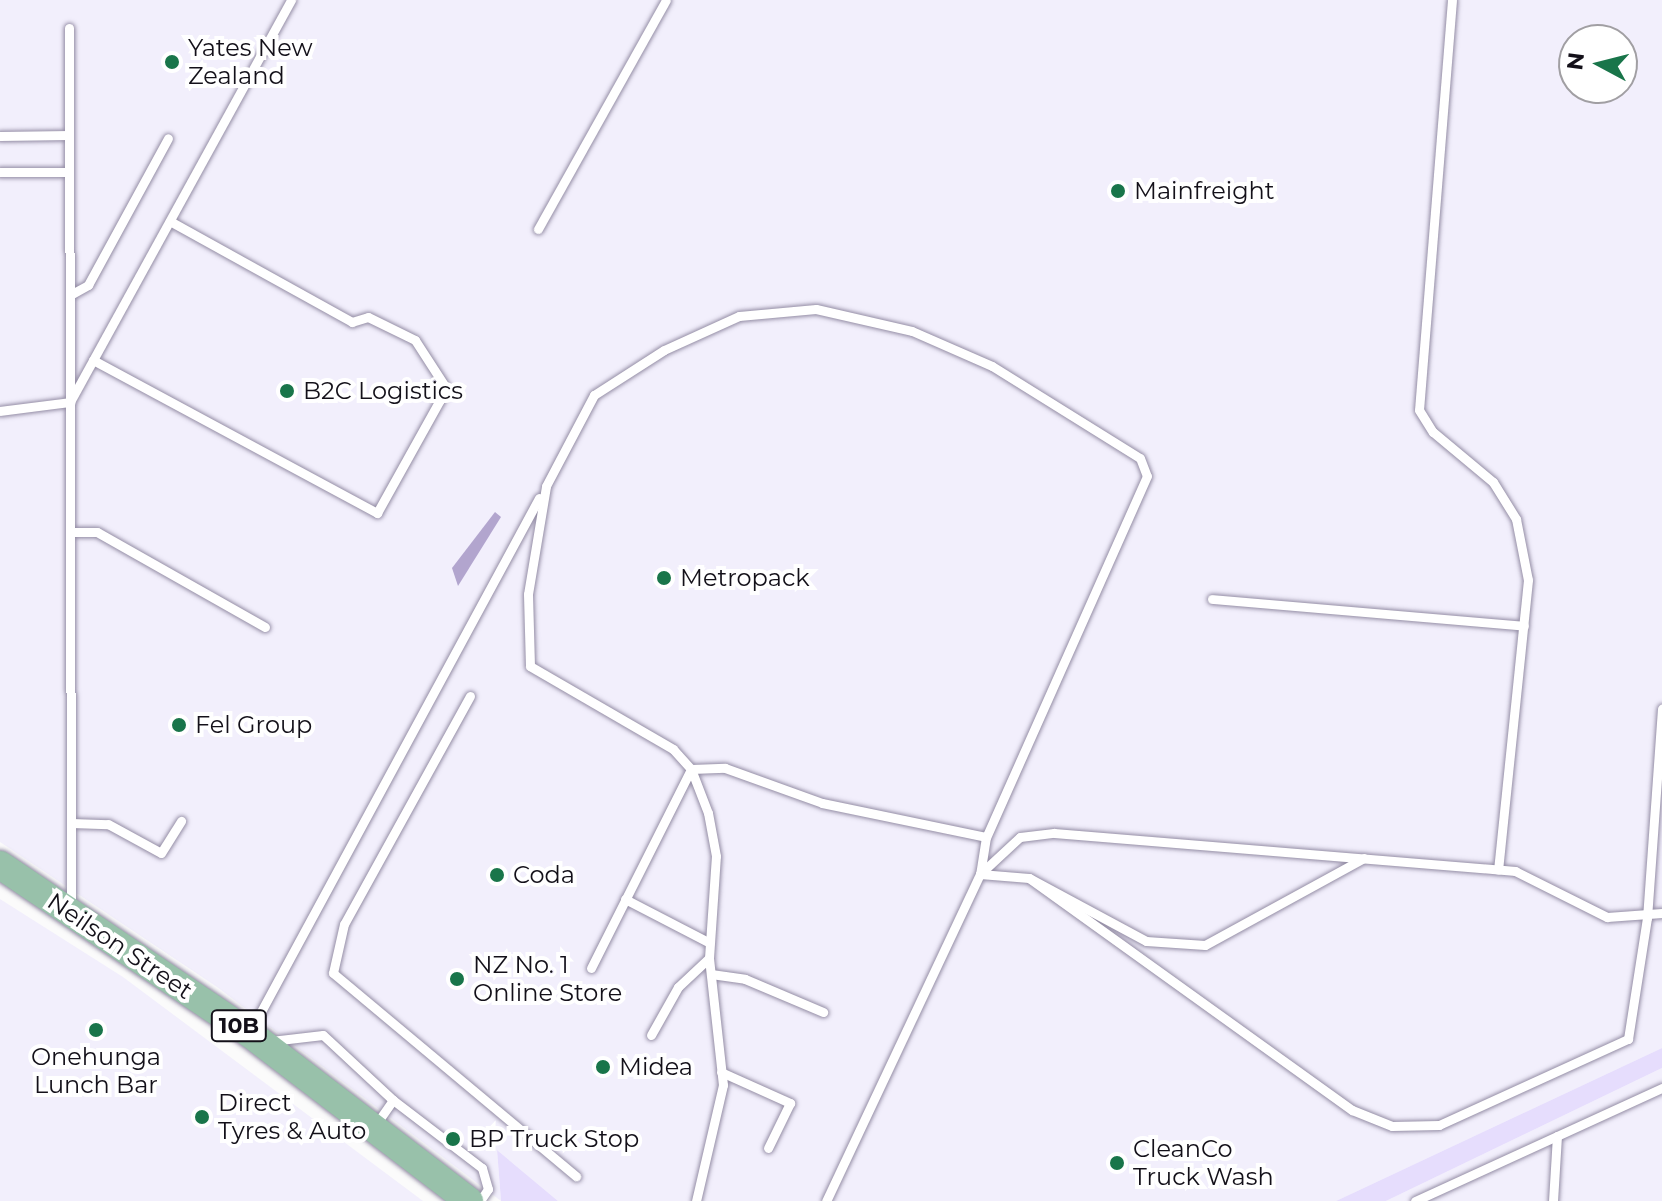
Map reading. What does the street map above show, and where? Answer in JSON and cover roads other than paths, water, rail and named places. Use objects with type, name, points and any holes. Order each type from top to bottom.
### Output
[{"type":"main road","name":"Neilson Street","points":[[0,865],[255,1038],[469,1201]]},
{"type":"lane","points":[[70,402],[291,0]]},
{"type":"lane","points":[[538,229],[666,0]]},
{"type":"lane","points":[[1452,0],[1419,410],[1433,432],[1493,482],[1516,519],[1528,580],[1498,869]]},
{"type":"lane","points":[[69,28],[71,912]]},
{"type":"lane","points":[[0,136],[69,135]]},
{"type":"lane","points":[[70,295],[88,285],[168,138]]},
{"type":"lane","points":[[0,172],[69,172]]},
{"type":"lane","points":[[93,360],[377,513],[440,400],[446,388],[415,340],[368,317],[352,322],[170,221]]},
{"type":"lane","points":[[255,1038],[591,398],[640,363],[739,316],[804,309],[853,313],[979,360],[1140,458],[1147,476],[1143,496],[986,837],[980,874],[826,1201]]},
{"type":"lane","points":[[0,411],[70,402]]},
{"type":"lane","points":[[548,481],[528,594],[530,666],[673,749],[691,769],[716,856],[708,942],[721,1072],[718,1125],[696,1201]]},
{"type":"lane","points":[[70,532],[97,532],[265,627]]},
{"type":"lane","points":[[1212,599],[1524,626]]},
{"type":"lane","points":[[470,696],[344,924],[333,973],[343,989],[576,1176]]},
{"type":"lane","points":[[1029,878],[1334,1099],[1405,1127],[1463,1117],[1628,1039],[1647,918],[1662,709]]},
{"type":"lane","points":[[691,769],[725,768],[822,803],[986,837]]},
{"type":"lane","points":[[591,968],[691,769]]},
{"type":"lane","points":[[71,823],[108,824],[161,853],[181,821]]},
{"type":"lane","points":[[980,874],[1020,837],[1054,833],[1498,869],[1523,874],[1592,912],[1647,918],[1662,913]]},
{"type":"lane","points":[[980,874],[1029,878],[1116,930],[1146,941],[1205,945],[1364,858]]},
{"type":"lane","points":[[625,899],[708,942]]},
{"type":"lane","points":[[651,1035],[678,987],[709,958]]},
{"type":"lane","points":[[711,974],[745,979],[823,1012]]},
{"type":"lane","points":[[255,1038],[323,1035],[393,1100],[482,1168],[488,1189],[480,1201]]},
{"type":"lane","points":[[721,1072],[790,1103],[768,1148]]},
{"type":"lane","points":[[1415,1201],[1438,1196],[1662,1088]]},
{"type":"lane","points":[[373,1128],[393,1100]]},
{"type":"lane","points":[[1553,1201],[1557,1136]]},
{"type":"place","name":"Yates New Zealand","points":[[172,62]]},
{"type":"place","name":"Mainfreight","points":[[1118,191]]},
{"type":"place","name":"B2C Logistics","points":[[287,391]]},
{"type":"place","name":"Metropack","points":[[664,578]]},
{"type":"place","name":"Fel Group","points":[[179,725]]},
{"type":"place","name":"Coda","points":[[497,875]]},
{"type":"place","name":"NZ No. 1 Online Store","points":[[457,979]]},
{"type":"place","name":"Onehunga Lunch Bar","points":[[96,1030]]},
{"type":"place","name":"Midea","points":[[603,1067]]},
{"type":"place","name":"Direct Tyres & Auto","points":[[202,1117]]},
{"type":"place","name":"BP Truck Stop","points":[[453,1139]]},
{"type":"place","name":"CleanCo Truck Wash","points":[[1117,1163]]}]
